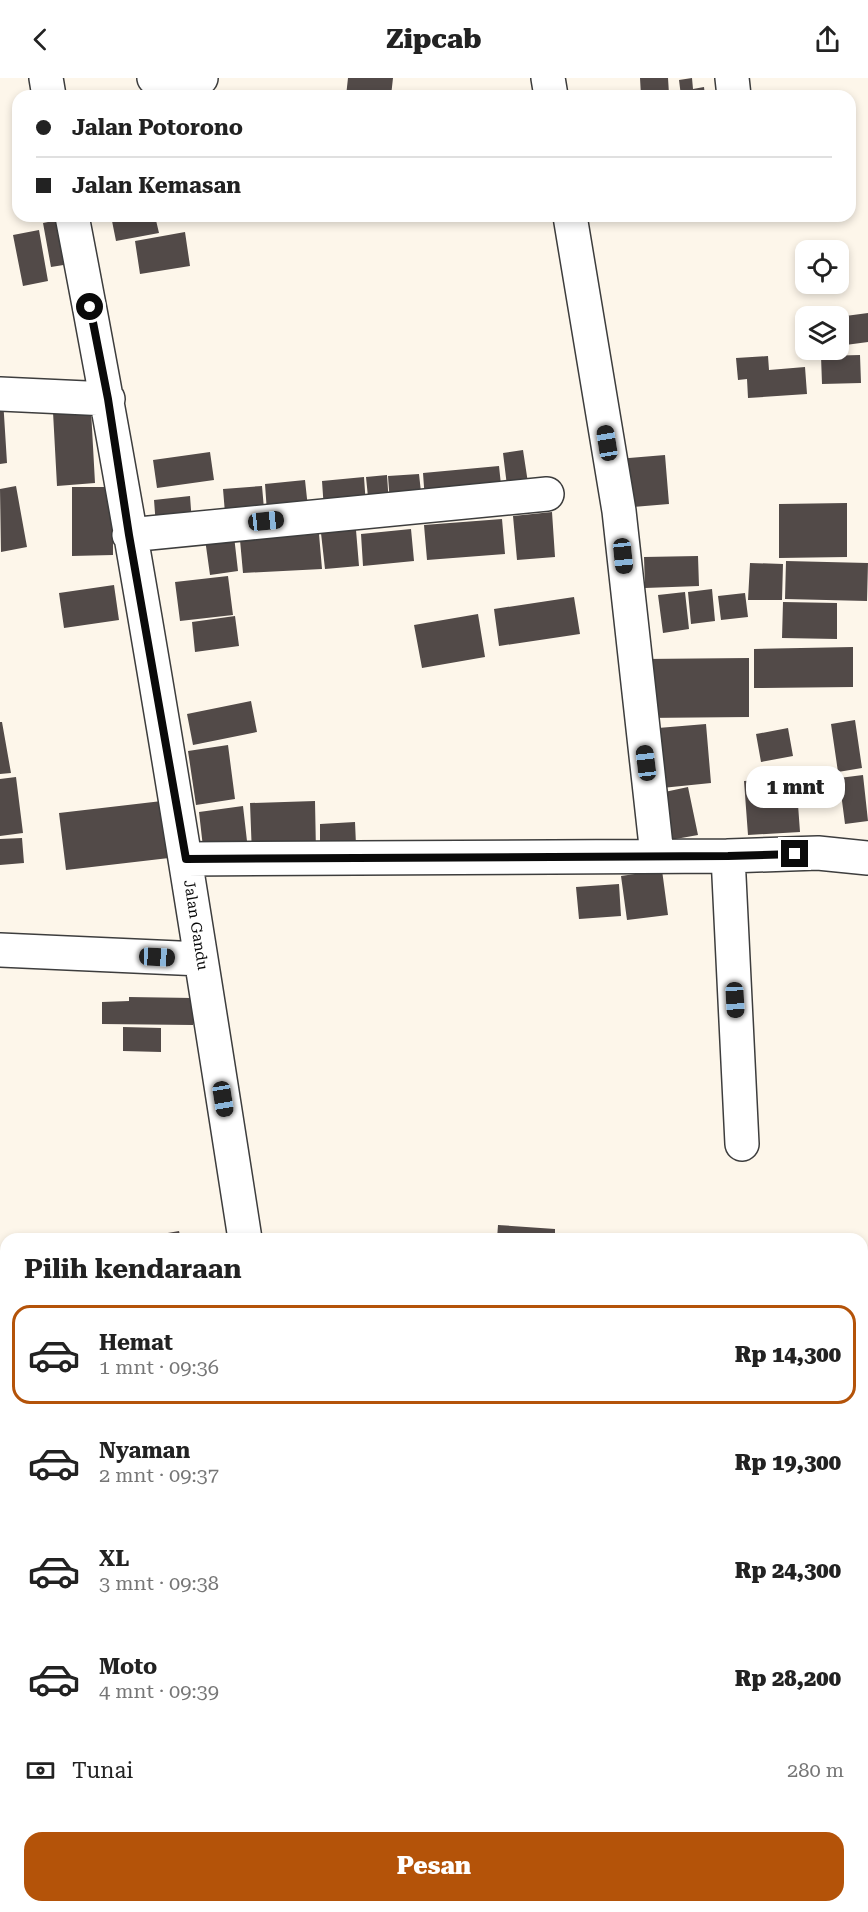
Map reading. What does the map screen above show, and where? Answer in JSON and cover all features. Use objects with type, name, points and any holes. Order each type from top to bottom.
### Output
[{"type":"street","points":[[154,78],[166,81],[201,78]]},
{"type":"street","name":"Jalan Gandu","points":[[73,222],[108,399],[129,535],[186,859],[244,1233]]},
{"type":"street","points":[[571,222],[619,511],[657,855]]},
{"type":"street","points":[[0,393],[108,399]]},
{"type":"street","points":[[129,535],[547,494]]},
{"type":"street","points":[[186,859],[818,854],[868,858]]},
{"type":"street","points":[[728,856],[742,1144]]},
{"type":"street","points":[[0,950],[201,959]]},
{"type":"building","points":[[348,78],[393,78],[392,90],[347,90]]},
{"type":"building","points":[[640,78],[668,78],[669,90],[641,90]]},
{"type":"building","points":[[692,78],[693,89],[704,87],[704,90],[680,90],[679,80]]},
{"type":"building","points":[[69,222],[76,263],[51,267],[43,223]]},
{"type":"building","points":[[112,222],[156,222],[159,233],[116,241]]},
{"type":"building","points":[[39,230],[48,281],[23,286],[13,235]]},
{"type":"building","points":[[185,232],[190,266],[140,274],[135,241]]},
{"type":"building","points":[[868,313],[868,342],[849,345],[849,316]]},
{"type":"building","points":[[849,355],[860,355],[861,383],[822,384],[821,360],[849,360]]},
{"type":"building","points":[[768,356],[769,370],[805,367],[807,394],[748,398],[747,379],[738,380],[736,358]]},
{"type":"building","points":[[0,399],[3,399],[7,463],[0,464]]},
{"type":"building","points":[[91,410],[95,483],[57,486],[53,412]]},
{"type":"building","points":[[523,450],[528,483],[507,486],[503,453]]},
{"type":"building","points":[[210,452],[214,480],[157,488],[153,460]]},
{"type":"building","points":[[665,455],[669,504],[621,508],[617,459]]},
{"type":"building","points":[[499,466],[502,494],[425,501],[423,473]]},
{"type":"building","points":[[419,474],[422,501],[390,503],[388,476]]},
{"type":"building","points":[[387,475],[389,505],[369,507],[366,477]]},
{"type":"building","points":[[364,477],[366,506],[324,510],[322,481]]},
{"type":"building","points":[[305,480],[308,508],[267,512],[265,484]]},
{"type":"building","points":[[16,486],[27,547],[1,552],[0,489]]},
{"type":"building","points":[[262,486],[264,509],[225,513],[223,489]]},
{"type":"building","points":[[72,487],[113,487],[113,555],[72,556]]},
{"type":"building","points":[[190,496],[192,523],[156,526],[154,500]]},
{"type":"building","points":[[847,503],[847,557],[779,558],[779,504]]},
{"type":"building","points":[[552,512],[555,557],[517,560],[513,516]]},
{"type":"building","points":[[502,519],[505,554],[427,560],[424,525]]},
{"type":"building","points":[[411,529],[414,561],[363,566],[361,534]]},
{"type":"building","points":[[356,530],[359,566],[325,569],[321,533]]},
{"type":"building","points":[[319,534],[322,569],[243,573],[240,540]]},
{"type":"building","points":[[234,536],[238,571],[210,575],[205,539]]},
{"type":"building","points":[[698,556],[699,586],[645,588],[644,557]]},
{"type":"building","points":[[786,561],[868,563],[867,601],[785,599]]},
{"type":"building","points":[[750,563],[783,564],[782,600],[748,600]]},
{"type":"building","points":[[228,576],[233,615],[180,621],[175,582]]},
{"type":"building","points":[[114,585],[119,620],[64,628],[59,593]]},
{"type":"building","points":[[712,589],[715,621],[691,624],[688,592]]},
{"type":"building","points":[[685,592],[689,629],[663,633],[658,595]]},
{"type":"building","points":[[745,593],[748,617],[721,620],[718,596]]},
{"type":"building","points":[[574,597],[580,634],[499,646],[494,609]]},
{"type":"building","points":[[783,602],[837,603],[837,639],[782,638]]},
{"type":"building","points":[[478,614],[485,657],[422,668],[414,625]]},
{"type":"building","points":[[235,616],[239,646],[195,652],[192,622]]},
{"type":"building","points":[[853,647],[853,687],[754,688],[754,649]]},
{"type":"building","points":[[749,658],[749,717],[644,718],[644,659]]},
{"type":"building","points":[[251,701],[257,732],[193,745],[187,714]]},
{"type":"building","points":[[855,720],[862,768],[838,772],[831,724]]},
{"type":"building","points":[[0,722],[2,722],[11,773],[0,774]]},
{"type":"building","points":[[706,724],[711,783],[652,789],[646,729]]},
{"type":"building","points":[[788,728],[793,756],[761,762],[756,734]]},
{"type":"building","points":[[228,745],[235,799],[196,805],[188,751]]},
{"type":"building","points":[[863,775],[868,821],[845,824],[839,778]]},
{"type":"building","points":[[16,777],[23,833],[0,836],[0,779]]},
{"type":"building","points":[[796,777],[800,832],[748,835],[744,781]]},
{"type":"building","points":[[688,787],[698,835],[670,840],[660,793]]},
{"type":"building","points":[[162,801],[169,858],[66,870],[59,813]]},
{"type":"building","points":[[315,801],[316,853],[252,855],[250,803]]},
{"type":"building","points":[[243,806],[248,850],[204,856],[199,812]]},
{"type":"building","points":[[355,822],[356,845],[320,845],[320,824]]},
{"type":"building","points":[[22,838],[24,863],[0,865],[0,839]]},
{"type":"building","points":[[662,870],[668,915],[627,920],[621,876]]},
{"type":"building","points":[[619,884],[621,916],[579,919],[576,887]]},
{"type":"building","points":[[129,997],[193,998],[193,1025],[102,1024],[102,1002],[129,1001]]},
{"type":"building","points":[[123,1027],[161,1028],[161,1052],[123,1051]]},
{"type":"building","points":[[498,1225],[555,1229],[555,1233],[497,1233]]},
{"type":"route","points":[[90,307],[108,399],[129,535],[186,859],[795,854]]}]
